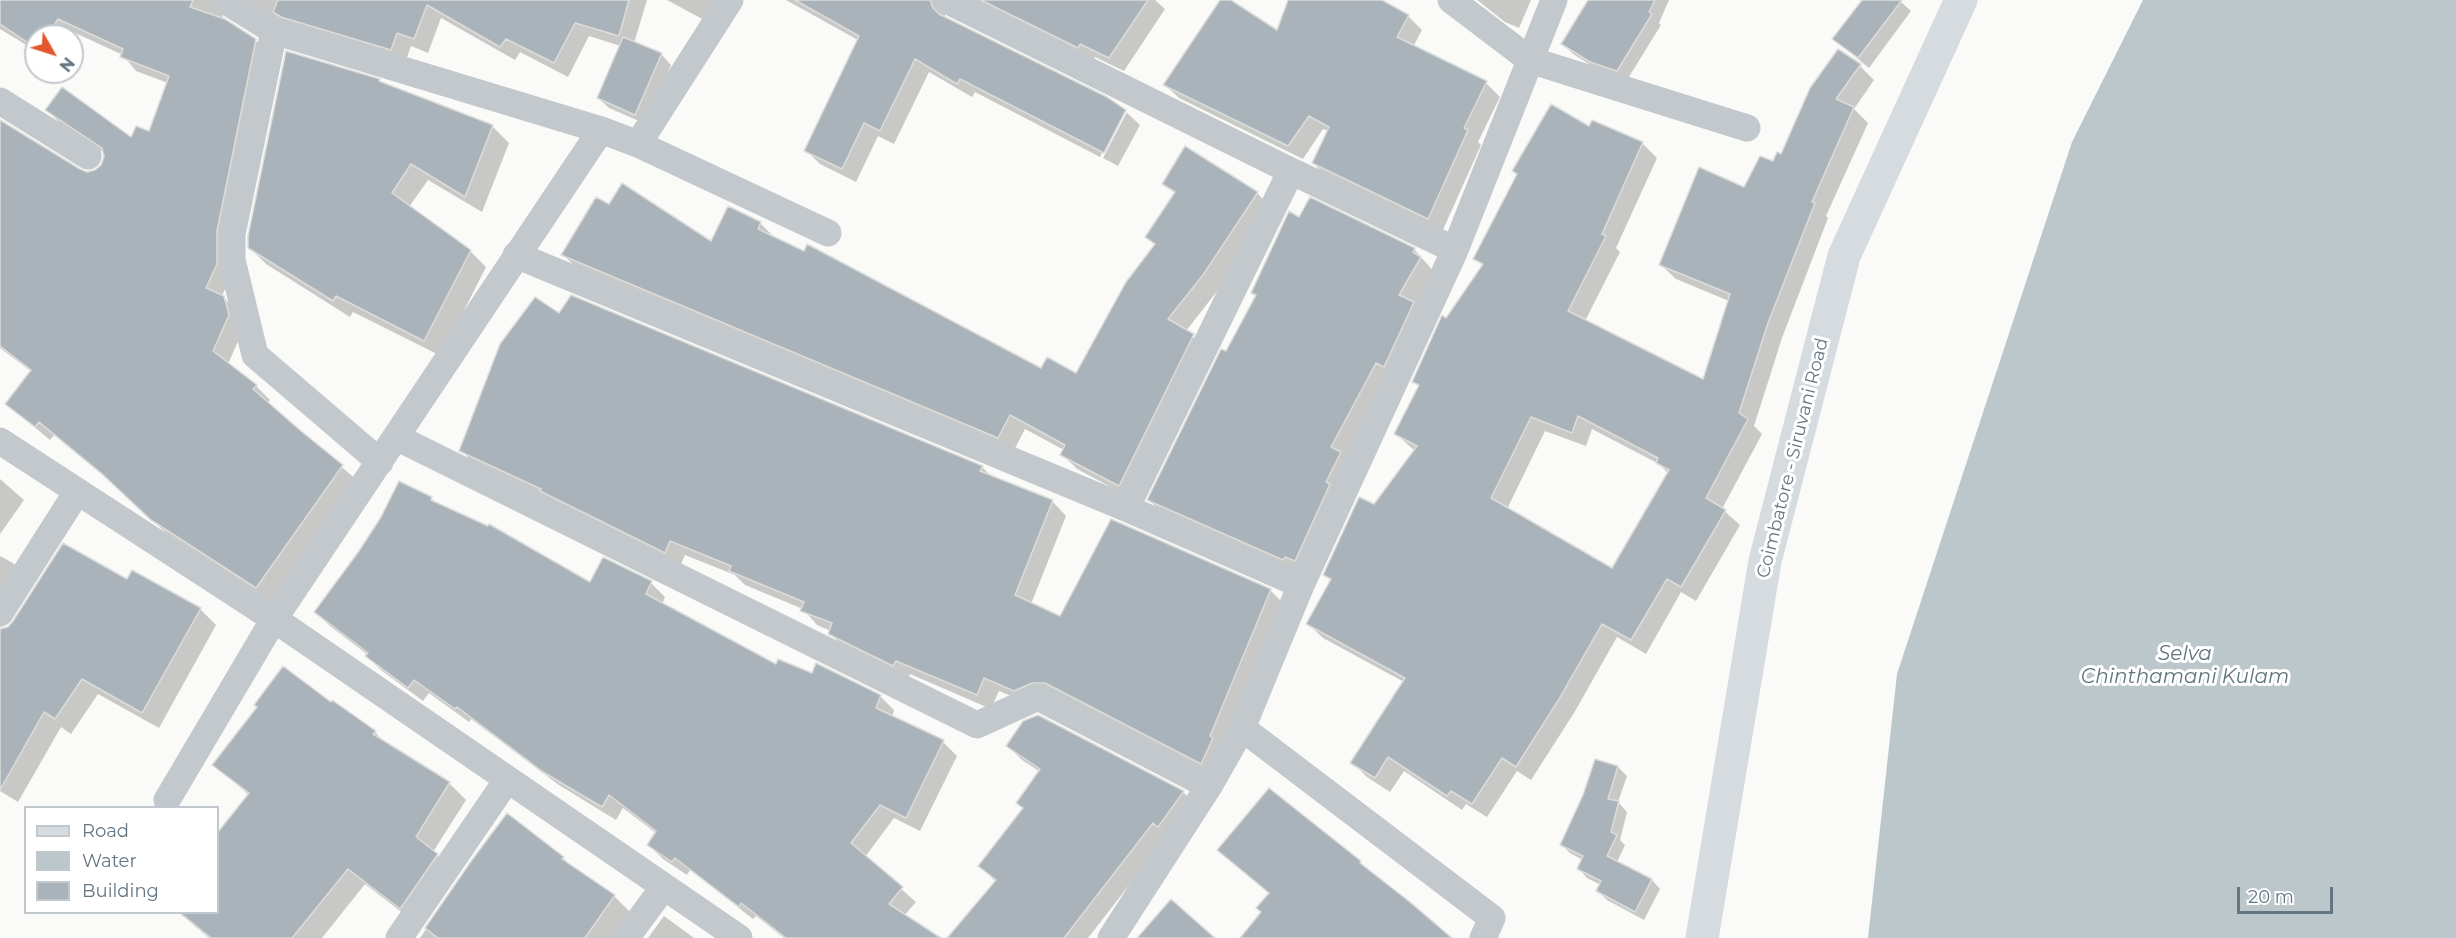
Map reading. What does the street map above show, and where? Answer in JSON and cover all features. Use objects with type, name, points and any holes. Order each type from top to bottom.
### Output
[{"type":"main road","name":"Coimbatore - Siruvani Road","points":[[1702,938],[1765,561],[1844,256],[1961,0]]},
{"type":"street","points":[[224,0],[274,31],[601,130],[638,144],[828,232]]},
{"type":"street","points":[[638,144],[729,0]]},
{"type":"street","points":[[946,0],[1455,250]]},
{"type":"street","points":[[1451,0],[1530,60],[1747,128]]},
{"type":"street","points":[[1112,938],[1209,786],[1242,728],[1302,585],[1455,250],[1554,0]]},
{"type":"street","points":[[274,31],[232,234],[232,260],[255,355],[380,462]]},
{"type":"street","points":[[0,102],[88,156]]},
{"type":"street","points":[[167,800],[274,619],[601,130]]},
{"type":"street","points":[[1126,508],[1291,171]]},
{"type":"street","points":[[516,255],[1126,508],[1302,585]]},
{"type":"street","points":[[396,437],[977,725],[1038,697],[1209,786]]},
{"type":"street","points":[[0,441],[274,619],[739,938]]},
{"type":"street","points":[[0,613],[77,492]]},
{"type":"street","points":[[1242,728],[1492,918],[1483,938]]},
{"type":"street","points":[[399,938],[507,780]]},
{"type":"street","points":[[626,938],[663,888]]},
{"type":"water","name":"Selva Chinthamani Kulam","points":[[2143,0],[2456,0],[2456,938],[1868,938],[1897,674],[2072,142]]},
{"type":"building","points":[[0,0],[193,0],[190,7],[225,19],[256,39],[217,231],[217,264],[206,288],[224,296],[229,315],[213,351],[257,385],[253,389],[343,465],[256,588],[151,520],[101,473],[39,422],[35,427],[5,404],[31,370],[0,346],[0,120],[80,169],[87,172],[95,170],[101,165],[104,157],[102,148],[45,110],[62,87],[131,137],[136,126],[149,131],[169,76],[120,57],[123,49],[84,31],[84,24],[69,24],[58,19],[55,24],[24,24],[24,40],[0,24]]},
{"type":"building","points":[[278,0],[629,0],[619,36],[575,23],[554,63],[506,39],[500,47],[427,5],[414,39],[397,33],[391,50],[281,17],[273,12]]},
{"type":"building","points":[[795,0],[930,0],[933,8],[939,14],[1107,97],[1126,110],[1104,153],[960,79],[957,84],[915,59],[880,131],[864,123],[842,169],[804,151],[859,36]]},
{"type":"building","points":[[981,0],[1148,0],[1109,58],[1080,44],[1078,48]]},
{"type":"building","points":[[1220,0],[1231,0],[1277,30],[1288,0],[1382,0],[1409,15],[1397,37],[1487,81],[1464,128],[1468,130],[1428,219],[1312,163],[1329,127],[1309,116],[1288,146],[1163,85]]},
{"type":"building","points":[[1588,0],[1655,0],[1649,12],[1652,14],[1617,71],[1590,62],[1561,44]]},
{"type":"building","points":[[1862,0],[1902,0],[1858,58],[1832,39]]},
{"type":"building","points":[[623,37],[662,53],[635,115],[597,98]]},
{"type":"building","points":[[1838,49],[1861,64],[1836,99],[1854,107],[1812,202],[1815,203],[1768,323],[1739,413],[1748,419],[1706,498],[1726,510],[1681,587],[1667,579],[1631,640],[1602,624],[1559,699],[1516,767],[1502,758],[1472,804],[1451,791],[1447,796],[1388,757],[1375,778],[1350,763],[1405,678],[1306,624],[1331,579],[1323,575],[1359,497],[1374,504],[1417,446],[1394,434],[1419,385],[1412,382],[1442,315],[1446,318],[1483,264],[1473,259],[1517,174],[1512,171],[1551,104],[1589,126],[1592,120],[1643,142],[1602,234],[1606,236],[1568,311],[1703,379],[1730,294],[1659,265],[1699,167],[1744,187],[1760,156],[1773,161],[1777,152],[1781,154],[1810,88]],"holes":[[[1578,416],[1658,458],[1656,463],[1669,470],[1612,568],[1491,498],[1531,417],[1572,433]]]},
{"type":"building","points":[[286,51],[380,79],[379,81],[493,125],[465,197],[411,164],[392,193],[471,250],[424,341],[336,296],[333,301],[248,248],[248,236]]},
{"type":"building","points":[[1185,146],[1258,192],[1203,275],[1168,319],[1194,334],[1119,486],[1060,455],[1065,445],[1010,415],[998,438],[561,255],[596,197],[609,204],[622,183],[711,241],[728,206],[761,222],[758,229],[804,251],[807,244],[1041,368],[1047,357],[1076,373],[1126,282],[1155,244],[1145,237],[1175,192],[1162,184]]},
{"type":"building","points":[[1310,197],[1415,248],[1413,252],[1421,257],[1399,295],[1414,302],[1384,367],[1376,363],[1331,447],[1341,452],[1326,482],[1330,484],[1295,561],[1285,557],[1283,560],[1147,500],[1221,349],[1226,351],[1256,295],[1251,293],[1289,211],[1299,217]]},
{"type":"building","points":[[571,295],[983,466],[980,471],[1053,500],[1015,595],[1060,616],[1111,519],[1271,589],[1210,736],[1213,738],[1201,764],[1045,683],[1032,683],[1014,691],[984,678],[977,695],[896,661],[893,666],[828,634],[832,623],[800,611],[804,602],[729,571],[731,566],[670,541],[665,553],[540,491],[541,489],[459,451],[500,344],[535,297],[559,313]]},
{"type":"building","points":[[399,481],[432,497],[431,500],[488,526],[489,524],[590,582],[603,557],[652,581],[646,594],[776,664],[778,659],[812,673],[816,663],[881,695],[876,708],[944,740],[906,818],[880,805],[851,843],[903,887],[889,904],[941,938],[786,938],[741,903],[739,907],[675,858],[672,862],[647,845],[656,831],[609,795],[602,807],[543,772],[457,707],[455,709],[414,680],[408,688],[365,656],[368,653],[314,612],[359,551],[381,517]]},
{"type":"building","points":[[63,543],[127,579],[132,570],[201,608],[142,713],[82,679],[55,719],[44,712],[0,790],[0,629],[8,627],[13,621]]},
{"type":"building","points":[[283,666],[331,702],[332,700],[376,731],[373,734],[450,782],[416,837],[438,854],[400,909],[348,869],[292,938],[211,938],[181,914],[219,914],[219,831],[249,793],[212,765],[257,707],[254,705]]},
{"type":"building","points":[[1038,715],[1184,791],[1158,827],[1153,823],[1064,938],[947,938],[996,880],[978,866],[1023,808],[1016,803],[1040,769],[1006,746],[1023,721]]},
{"type":"building","points":[[1595,759],[1618,766],[1608,799],[1619,801],[1611,832],[1617,835],[1607,856],[1652,879],[1635,912],[1596,891],[1601,881],[1577,869],[1583,856],[1560,845],[1583,795]]},
{"type":"building","points":[[1269,788],[1361,861],[1360,863],[1452,938],[1240,938],[1261,912],[1256,908],[1269,893],[1217,850]]},
{"type":"building","points":[[507,813],[564,857],[562,859],[615,895],[585,938],[438,938],[425,928]]},
{"type":"building","points":[[1171,899],[1215,938],[1137,938]]}]
